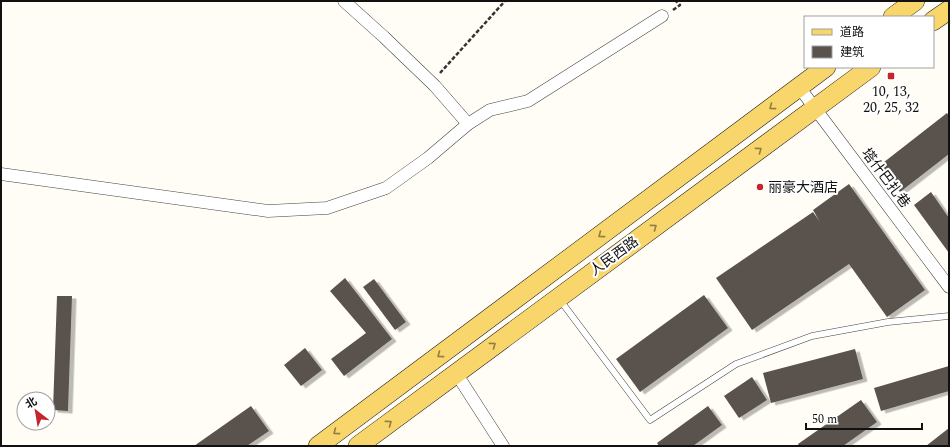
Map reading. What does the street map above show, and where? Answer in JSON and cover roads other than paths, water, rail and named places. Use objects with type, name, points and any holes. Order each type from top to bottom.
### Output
[{"type":"main road","points":[[894,16],[915,1]]},
{"type":"main road","points":[[934,21],[949,10]]},
{"type":"main road","name":"人民西路","points":[[318,446],[825,68]]},
{"type":"main road","name":"人民西路","points":[[358,446],[870,68]]},
{"type":"street","points":[[344,1],[431,82],[468,124]]},
{"type":"street","points":[[1,174],[268,212],[327,208],[386,188],[428,158],[468,124],[490,110],[528,102],[662,16]]},
{"type":"street","name":"塔什巴扎巷","points":[[799,87],[949,287]]},
{"type":"street","points":[[456,373],[503,446]]},
{"type":"lane","points":[[558,297],[650,420],[736,364],[812,336],[888,322],[949,316]]},
{"type":"place","name":"10, 13, 20, 25, 32","points":[[891,76]]},
{"type":"place","name":"丽豪大酒店","points":[[760,187]]}]
